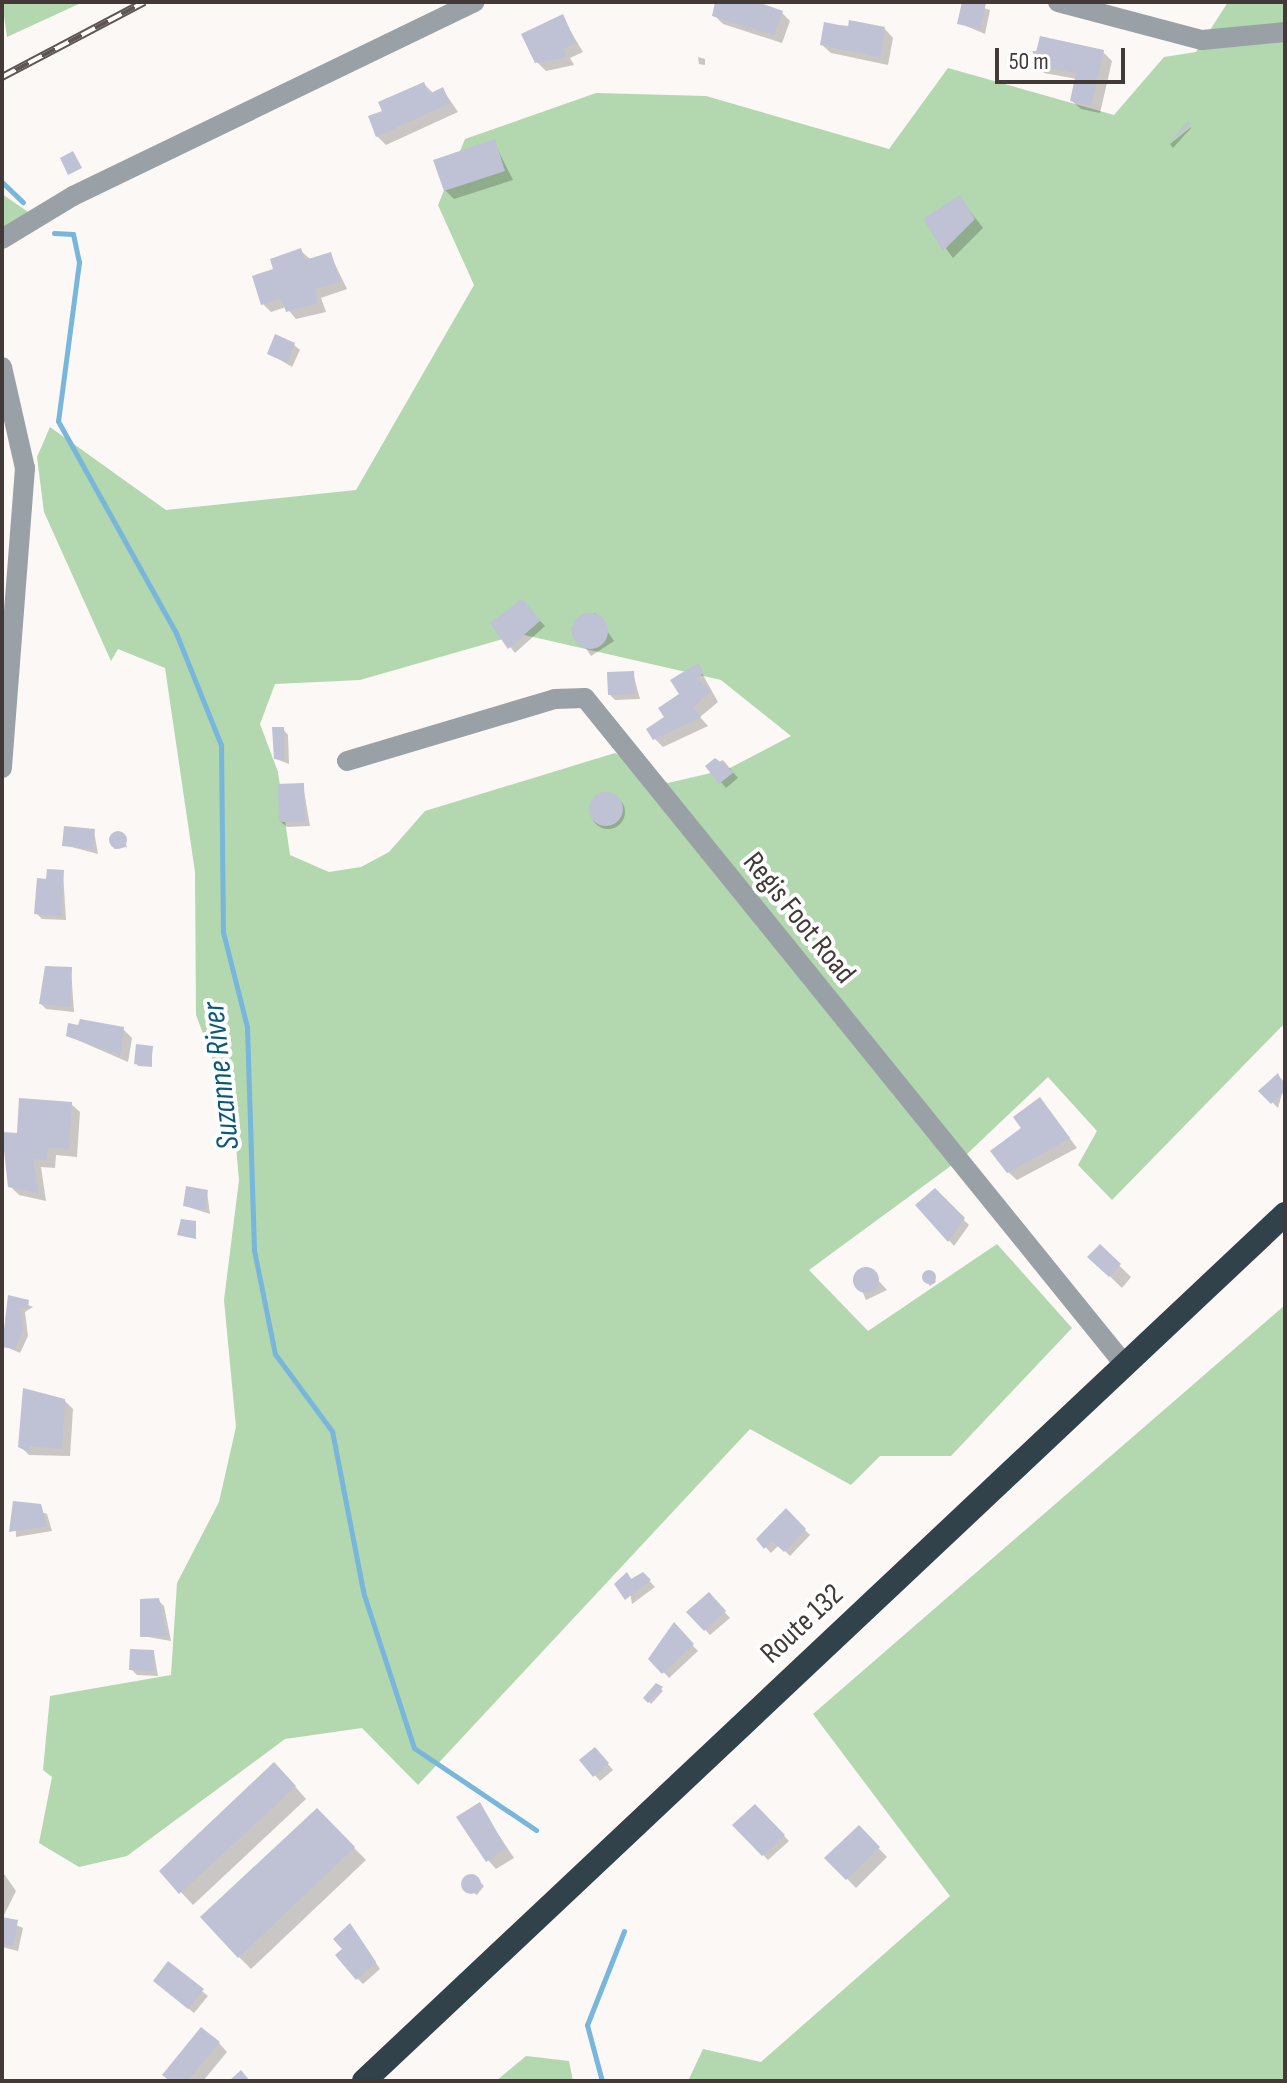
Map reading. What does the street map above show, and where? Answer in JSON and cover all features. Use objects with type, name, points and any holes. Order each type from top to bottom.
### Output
[{"type":"highway","name":"Route 132","points":[[364,2081],[1285,1214]]},
{"type":"street","points":[[2,239],[73,196],[475,2]]},
{"type":"street","points":[[1058,2],[1202,40],[1285,32]]},
{"type":"street","points":[[2,367],[25,468],[2,768]]},
{"type":"street","name":"Regis Foot Road","points":[[347,761],[555,699],[585,698],[1125,1365]]},
{"type":"green space","points":[[2,2],[83,2],[7,37]]},
{"type":"green space","points":[[1228,2],[1285,2],[1285,1023],[1112,1200],[1078,1165],[1097,1131],[1048,1077],[967,1154],[809,1270],[868,1331],[997,1244],[1072,1328],[951,1456],[880,1456],[851,1485],[750,1429],[418,1785],[362,1728],[285,1739],[127,1856],[79,1867],[39,1843],[52,1777],[43,1770],[50,1696],[171,1675],[177,1583],[219,1502],[236,1427],[224,1300],[239,1180],[233,1113],[196,1015],[195,872],[165,668],[118,649],[111,661],[44,512],[37,457],[50,427],[166,510],[356,490],[474,285],[438,205],[465,139],[596,93],[706,96],[889,149],[948,68],[1114,115],[1164,57],[1196,52]],"holes":[[[520,634],[721,680],[791,736],[728,769],[668,783],[615,753],[425,811],[389,852],[361,867],[329,872],[290,855],[278,772],[260,724],[275,684],[360,680]]]},
{"type":"green space","points":[[2,194],[37,218],[2,239]]},
{"type":"green space","points":[[1285,1305],[1285,2081],[688,2081],[703,2049],[761,2062],[950,1896],[813,1714]]},
{"type":"green space","points":[[526,2056],[569,2061],[573,2081],[496,2081]]},
{"type":"building","points":[[715,2],[758,2],[783,11],[774,35],[712,16]]},
{"type":"building","points":[[962,2],[986,3],[980,29],[957,24]]},
{"type":"building","points":[[563,14],[576,43],[563,49],[567,57],[535,63],[521,34]]},
{"type":"building","points":[[849,20],[885,27],[880,57],[820,45],[824,22],[848,27]]},
{"type":"building","points":[[1040,36],[1104,50],[1091,106],[1070,101],[1076,73],[1033,65]]},
{"type":"building","points":[[424,82],[429,94],[443,87],[450,103],[376,137],[368,116],[382,111],[378,102]]},
{"type":"building","points":[[1188,121],[1191,124],[1167,145]]},
{"type":"building","points":[[495,139],[505,171],[444,191],[433,160]]},
{"type":"building","points":[[73,151],[82,168],[68,175],[60,158]]},
{"type":"building","points":[[960,195],[975,219],[943,251],[923,219]]},
{"type":"building","points":[[301,248],[305,260],[331,252],[340,281],[314,289],[318,303],[286,312],[281,298],[261,305],[252,276],[273,269],[270,259]]},
{"type":"building","points":[[275,334],[295,343],[287,363],[267,354]]},
{"type":"building","points":[[522,599],[541,620],[508,649],[490,623]]},
{"type":"building","points":[[590,613],[603,618],[608,631],[603,644],[590,649],[577,644],[572,631],[577,618]]},
{"type":"building","points":[[698,663],[704,673],[696,678],[711,692],[693,707],[701,717],[653,740],[646,729],[664,717],[658,708],[679,694],[670,680]]},
{"type":"building","points":[[634,671],[635,694],[608,695],[607,672]]},
{"type":"building","points":[[272,727],[284,727],[284,760],[274,759]]},
{"type":"building","points":[[715,758],[734,772],[719,784],[705,766]]},
{"type":"building","points":[[304,783],[305,822],[279,822],[278,784]]},
{"type":"building","points":[[606,792],[618,797],[623,809],[618,821],[606,826],[594,821],[589,809],[594,797]]},
{"type":"building","points":[[64,826],[95,829],[93,849],[62,846]]},
{"type":"building","points":[[118,831],[127,840],[118,849],[109,840]]},
{"type":"building","points":[[47,869],[64,870],[61,916],[34,914],[37,878],[46,879]]},
{"type":"building","points":[[45,966],[72,967],[70,1007],[39,1004]]},
{"type":"building","points":[[80,1019],[124,1027],[120,1055],[66,1036],[68,1023],[78,1025]]},
{"type":"building","points":[[136,1044],[153,1046],[151,1066],[134,1064]]},
{"type":"building","points":[[1278,1073],[1285,1091],[1271,1104],[1258,1091]]},
{"type":"building","points":[[1040,1097],[1070,1138],[1007,1173],[990,1151],[1021,1128],[1013,1117]]},
{"type":"building","points":[[19,1098],[72,1102],[69,1149],[48,1147],[47,1160],[33,1159],[39,1193],[8,1187],[2,1132],[17,1133]]},
{"type":"building","points":[[186,1186],[208,1190],[205,1210],[183,1206]]},
{"type":"building","points":[[935,1188],[965,1218],[948,1242],[915,1205]]},
{"type":"building","points":[[181,1219],[196,1221],[196,1239],[177,1235]]},
{"type":"building","points":[[1100,1244],[1121,1264],[1109,1277],[1087,1257]]},
{"type":"building","points":[[866,1267],[875,1271],[879,1280],[875,1289],[866,1293],[857,1289],[853,1280],[857,1271]]},
{"type":"building","points":[[929,1270],[936,1277],[929,1284],[922,1277]]},
{"type":"building","points":[[8,1295],[29,1300],[28,1308],[20,1308],[23,1330],[15,1349],[2,1347]]},
{"type":"building","points":[[23,1388],[65,1399],[62,1449],[30,1446],[30,1453],[18,1447]]},
{"type":"building","points":[[13,1501],[41,1504],[47,1526],[9,1532]]},
{"type":"building","points":[[786,1508],[806,1529],[784,1552],[772,1541],[764,1549],[756,1539]]},
{"type":"building","points":[[627,1572],[631,1579],[643,1572],[651,1580],[625,1600],[614,1584]]},
{"type":"building","points":[[709,1592],[726,1611],[704,1631],[686,1612]]},
{"type":"building","points":[[159,1598],[167,1636],[140,1637],[140,1599]]},
{"type":"building","points":[[674,1622],[694,1644],[662,1674],[648,1659]]},
{"type":"building","points":[[130,1649],[154,1650],[154,1671],[129,1670]]},
{"type":"building","points":[[656,1683],[663,1687],[648,1703],[643,1698]]},
{"type":"building","points":[[595,1747],[609,1763],[593,1777],[579,1760]]},
{"type":"building","points":[[274,1762],[296,1786],[179,1894],[159,1871]]},
{"type":"building","points":[[480,1802],[506,1848],[486,1862],[456,1817]]},
{"type":"building","points":[[755,1804],[785,1835],[762,1856],[732,1825]]},
{"type":"building","points":[[317,1808],[355,1847],[238,1958],[200,1917]]},
{"type":"building","points":[[859,1825],[880,1847],[846,1880],[824,1858]]},
{"type":"building","points":[[471,1874],[478,1877],[481,1884],[478,1891],[471,1894],[464,1891],[461,1884],[464,1877]]},
{"type":"building","points":[[2,1917],[18,1920],[13,1946],[2,1944]]},
{"type":"building","points":[[350,1923],[376,1962],[356,1980],[335,1955],[342,1949],[333,1939]]},
{"type":"building","points":[[168,1961],[204,1989],[188,2009],[153,1981]]},
{"type":"building","points":[[201,2027],[220,2042],[187,2081],[170,2081],[162,2075]]},
{"type":"building","points":[[241,2070],[250,2081],[229,2081]]},
{"type":"waterway","name":"Suzanne River","points":[[2,182],[23,202]]},
{"type":"waterway","name":"Suzanne River","points":[[54,233],[73,234],[79,262],[58,421],[176,633],[221,745],[223,932],[247,1027],[254,1250],[275,1354],[332,1431],[364,1595],[414,1748],[536,1830]]},
{"type":"waterway","name":"Suzanne River","points":[[602,2081],[587,2025],[624,1931]]},
{"type":"railway","points":[[2,77],[144,2]]}]
